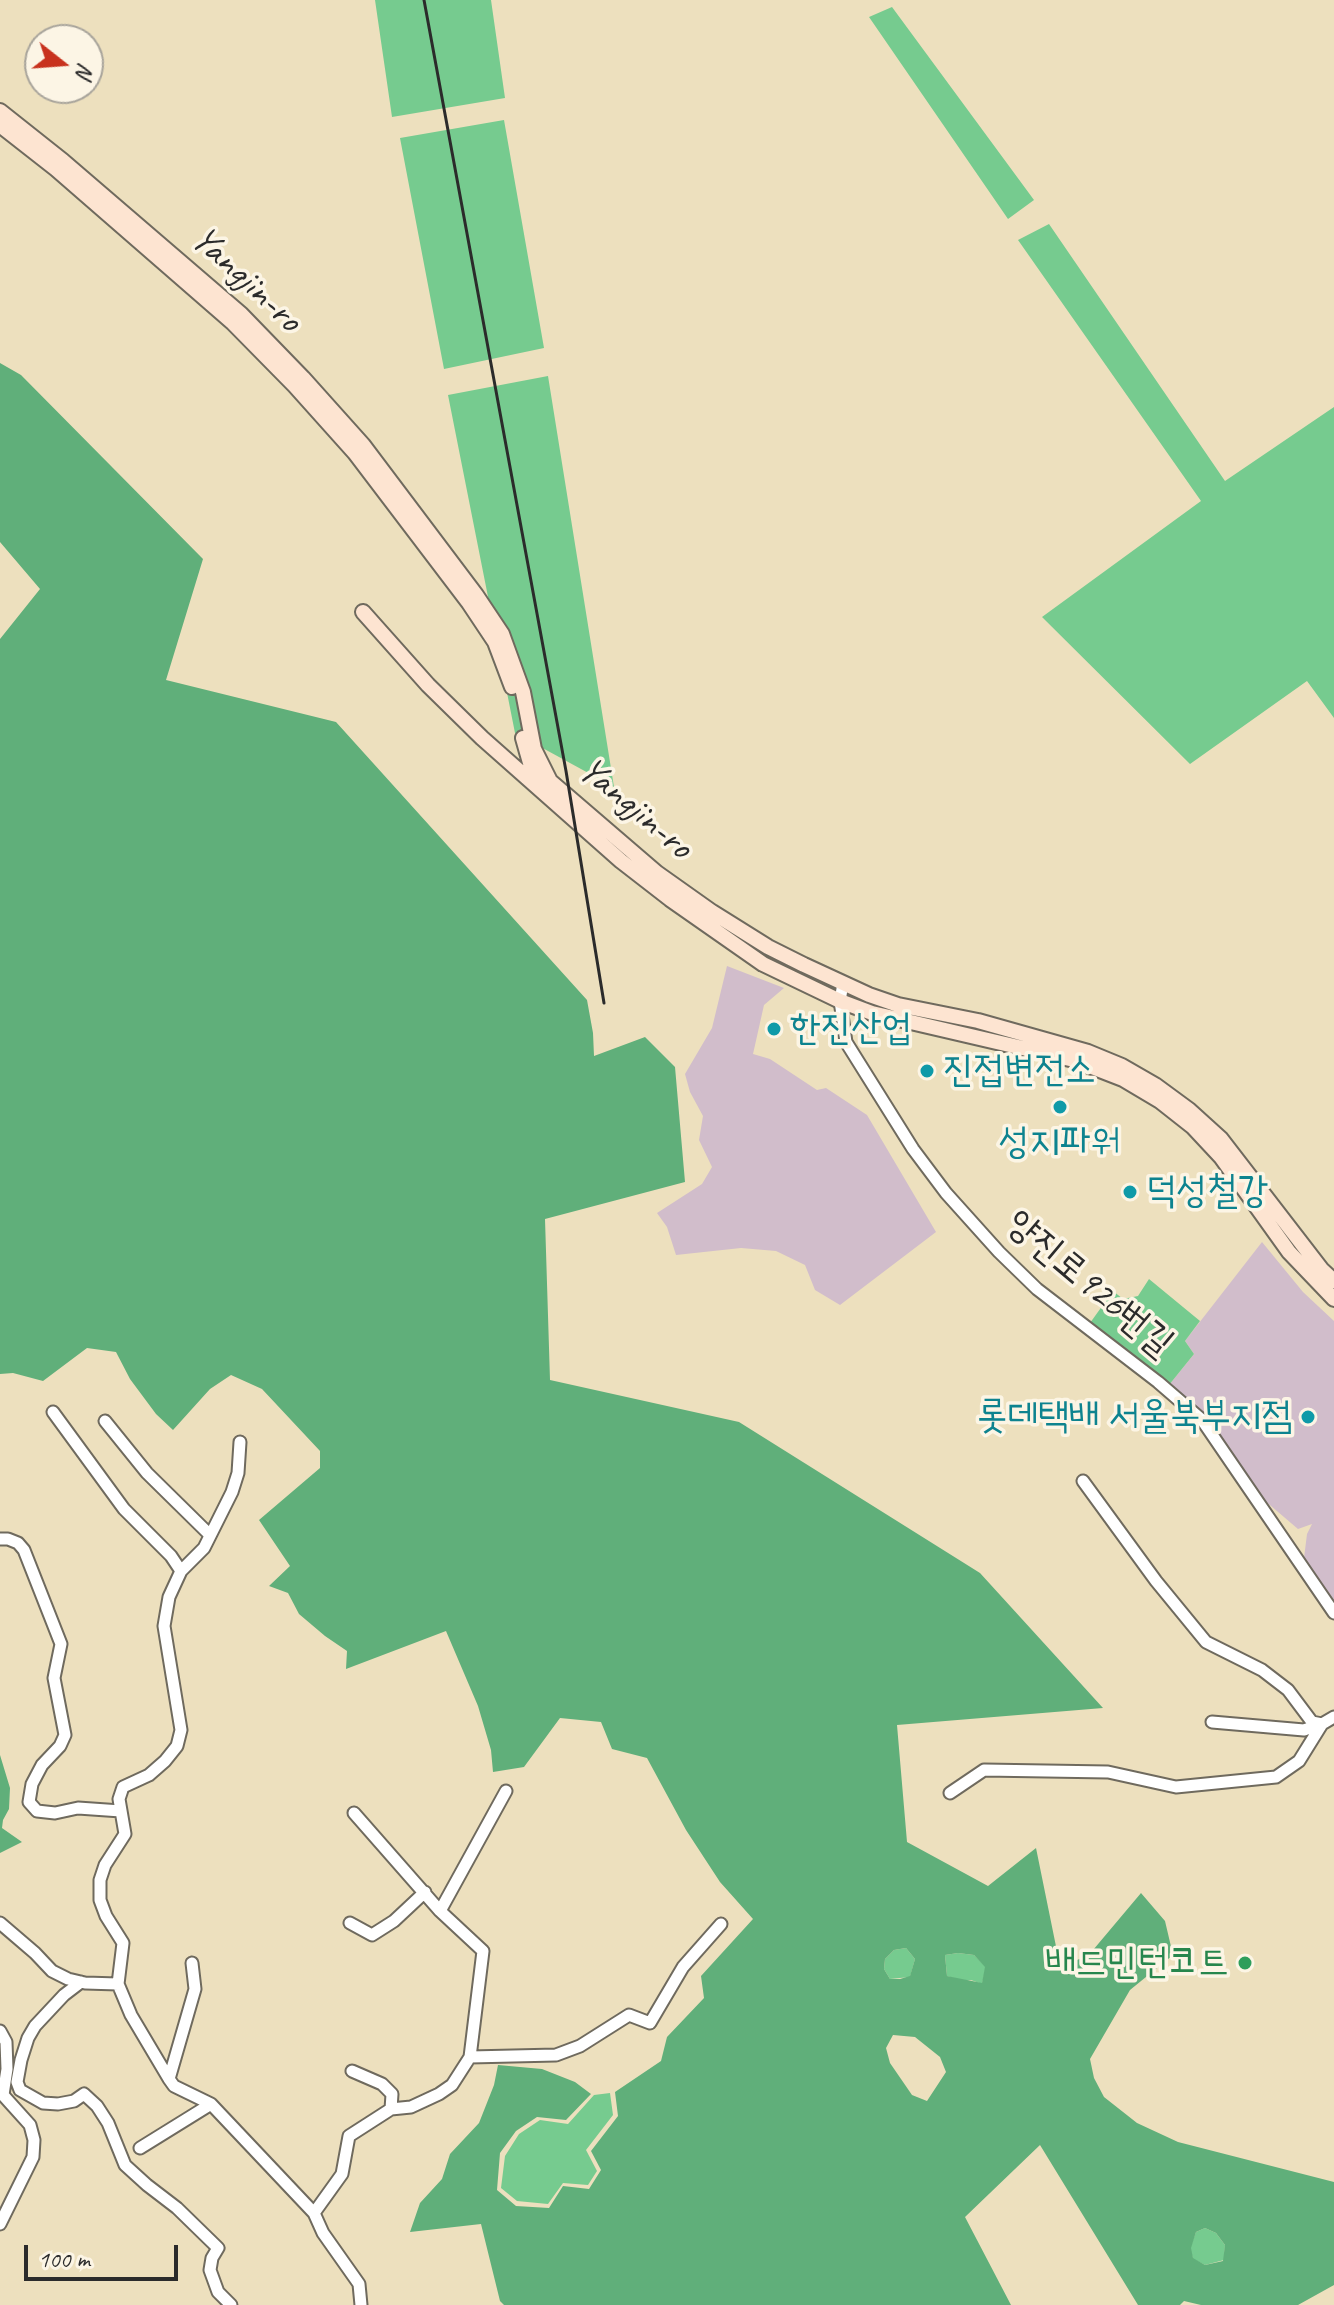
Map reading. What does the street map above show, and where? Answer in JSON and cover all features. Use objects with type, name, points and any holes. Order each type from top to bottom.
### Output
[{"type":"main road","name":"Yangjin-ro","points":[[0,111],[74,170],[241,314],[363,445],[502,634],[523,692],[534,749],[550,781],[657,873],[768,947],[869,995],[1088,1052],[1122,1066],[1155,1085],[1221,1139],[1322,1270],[1334,1281]]},
{"type":"main road","name":"Yangjin-ro","points":[[0,125],[56,169],[233,323],[355,453],[495,642],[516,700],[536,785]]},
{"type":"main road","name":"Yangjin-ro","points":[[363,612],[428,685],[482,738],[621,861],[763,964],[872,1013],[1074,1060],[1123,1079],[1160,1101],[1193,1127],[1221,1157],[1289,1252],[1334,1299]]},
{"type":"street","name":"양진로926번길","points":[[843,983],[840,1001],[846,1042],[913,1149],[946,1193],[1037,1289],[1158,1382],[1202,1420],[1334,1613]]},
{"type":"street","points":[[53,1412],[124,1509],[171,1556],[181,1571]]},
{"type":"street","points":[[105,1421],[147,1473],[210,1535]]},
{"type":"street","points":[[240,1442],[238,1473],[232,1492],[204,1548],[181,1571],[169,1597],[164,1626],[181,1730],[177,1746],[149,1775],[123,1787],[119,1799],[125,1834],[105,1865],[100,1880],[100,1900],[123,1943],[118,1984],[131,2015],[169,2079],[174,2086],[211,2104],[314,2213],[323,2233],[359,2284],[361,2305]]},
{"type":"street","points":[[1083,1481],[1156,1581],[1206,1642],[1262,1670],[1288,1690],[1312,1722],[1322,1724]]},
{"type":"street","points":[[0,1539],[18,1543],[24,1550],[61,1644],[54,1678],[65,1735],[60,1746],[42,1765],[32,1784],[29,1802],[37,1811],[55,1813],[78,1808],[121,1811]]},
{"type":"street","points":[[1212,1722],[1304,1730],[1334,1717]]},
{"type":"street","points":[[950,1793],[984,1770],[1108,1772],[1176,1787],[1276,1777],[1299,1761],[1322,1724]]},
{"type":"street","points":[[440,1911],[506,1791]]},
{"type":"street","points":[[314,2213],[342,2174],[349,2136],[391,2109],[411,2107],[452,2085],[470,2057],[483,1951],[440,1911],[354,1813]]},
{"type":"street","points":[[350,1923],[372,1935],[394,1921],[425,1892]]},
{"type":"street","points":[[0,1923],[52,1971],[81,1982],[118,1984]]},
{"type":"street","points":[[470,2057],[556,2055],[580,2046],[629,2015],[650,2023],[683,1967],[721,1924]]},
{"type":"street","points":[[169,2079],[195,1989],[192,1963]]},
{"type":"street","points":[[81,1982],[64,1995],[28,2038],[17,2082],[20,2090],[43,2103],[58,2104],[74,2101],[84,2094],[97,2106],[108,2123],[125,2165],[177,2208],[218,2248],[210,2270],[218,2292],[231,2305]]},
{"type":"street","points":[[0,2031],[6,2042],[7,2069],[3,2095],[30,2125],[34,2140],[33,2157],[0,2224]]},
{"type":"street","points":[[352,2071],[382,2084],[392,2094],[391,2109]]},
{"type":"street","points":[[140,2148],[211,2104]]},
{"type":"shaded area","points":[[727,966],[784,988],[764,1005],[753,1054],[770,1059],[817,1090],[826,1088],[867,1115],[936,1232],[840,1305],[815,1290],[805,1265],[776,1251],[741,1248],[676,1255],[667,1227],[657,1213],[702,1184],[712,1167],[699,1140],[703,1116],[690,1092],[685,1074],[712,1028]]},
{"type":"shaded area","name":"롯데택배 서울북부지점","points":[[1262,1242],[1303,1292],[1334,1321],[1334,1602],[1304,1558],[1307,1534],[1312,1524],[1298,1529],[1264,1500],[1210,1419],[1169,1385],[1194,1354],[1185,1341]]},
{"type":"green space","points":[[375,0],[491,0],[505,98],[392,117]]},
{"type":"green space","points":[[892,7],[1034,200],[1008,219],[869,17]]},
{"type":"green space","points":[[504,120],[544,348],[444,369],[400,138]]},
{"type":"green space","points":[[1049,224],[1225,481],[1334,407],[1334,718],[1307,681],[1190,764],[1042,617],[1201,501],[1018,240]]},
{"type":"green space","points":[[0,363],[21,375],[203,559],[166,680],[336,722],[587,1000],[594,1056],[645,1037],[675,1067],[685,1182],[545,1219],[550,1380],[739,1422],[980,1573],[1103,1708],[897,1725],[907,1842],[988,1886],[1036,1848],[1060,1966],[1088,1956],[1141,1893],[1165,1921],[1173,1955],[1130,1990],[1090,2059],[1094,2078],[1104,2097],[1137,2123],[1178,2142],[1334,2182],[1334,2285],[1298,2305],[1201,2305],[1184,2301],[1180,2305],[1138,2305],[1040,2145],[965,2217],[1011,2305],[504,2305],[500,2301],[481,2224],[410,2232],[420,2203],[442,2179],[450,2154],[479,2123],[494,2085],[498,2065],[542,2069],[575,2082],[591,2094],[566,2120],[537,2117],[516,2131],[500,2153],[497,2190],[516,2206],[549,2208],[563,2186],[589,2189],[601,2170],[591,2151],[618,2116],[615,2092],[661,2061],[667,2037],[704,1998],[701,1976],[753,1919],[720,1882],[686,1830],[647,1758],[612,1749],[601,1722],[560,1718],[524,1767],[493,1772],[491,1750],[478,1706],[446,1631],[346,1669],[347,1651],[299,1614],[288,1593],[269,1586],[290,1566],[259,1520],[320,1468],[320,1451],[262,1389],[231,1375],[210,1389],[173,1430],[156,1414],[130,1379],[116,1352],[87,1348],[43,1381],[13,1373],[0,1374],[0,639],[40,589],[0,542]],"holes":[[[906,1948],[915,1959],[910,1976],[890,1979],[884,1969],[885,1959],[894,1950]],[[945,1955],[974,1955],[985,1967],[982,1983],[947,1976]],[[893,2035],[915,2037],[940,2057],[946,2072],[927,2101],[912,2095],[890,2063],[886,2048]],[[1205,2228],[1216,2233],[1225,2245],[1223,2261],[1205,2265],[1193,2258],[1191,2248],[1196,2232]]]},
{"type":"green space","points":[[548,376],[614,787],[515,733],[448,395]]},
{"type":"green space","points":[[1149,1279],[1200,1321],[1185,1341],[1194,1354],[1169,1385],[1090,1323],[1113,1291],[1123,1299],[1138,1296]]},
{"type":"green space","points":[[0,1755],[10,1788],[9,1809],[2,1828],[22,1842],[0,1853]]},
{"type":"green space","points":[[906,1948],[915,1959],[910,1977],[890,1979],[884,1969],[885,1959],[894,1950]]},
{"type":"green space","points":[[945,1955],[974,1955],[986,1967],[982,1984],[947,1976]]},
{"type":"green space","points":[[610,2093],[613,2115],[586,2150],[597,2171],[588,2185],[563,2183],[548,2204],[517,2201],[501,2188],[505,2156],[519,2134],[540,2120],[568,2124],[594,2095]]},
{"type":"green space","points":[[1205,2228],[1216,2233],[1225,2245],[1224,2260],[1205,2265],[1193,2259],[1190,2248],[1196,2232]]},
{"type":"railway","points":[[424,0],[566,771],[604,1003]]},
{"type":"place","name":"한진산업","points":[[774,1029]]},
{"type":"place","name":"진접변전소","points":[[927,1071]]},
{"type":"place","name":"성지파워","points":[[1060,1107]]},
{"type":"place","name":"덕성철강","points":[[1130,1192]]},
{"type":"place","name":"롯데택배 서울북부지점","points":[[1308,1417]]},
{"type":"place","name":"배드민턴코트","points":[[1245,1963]]}]
